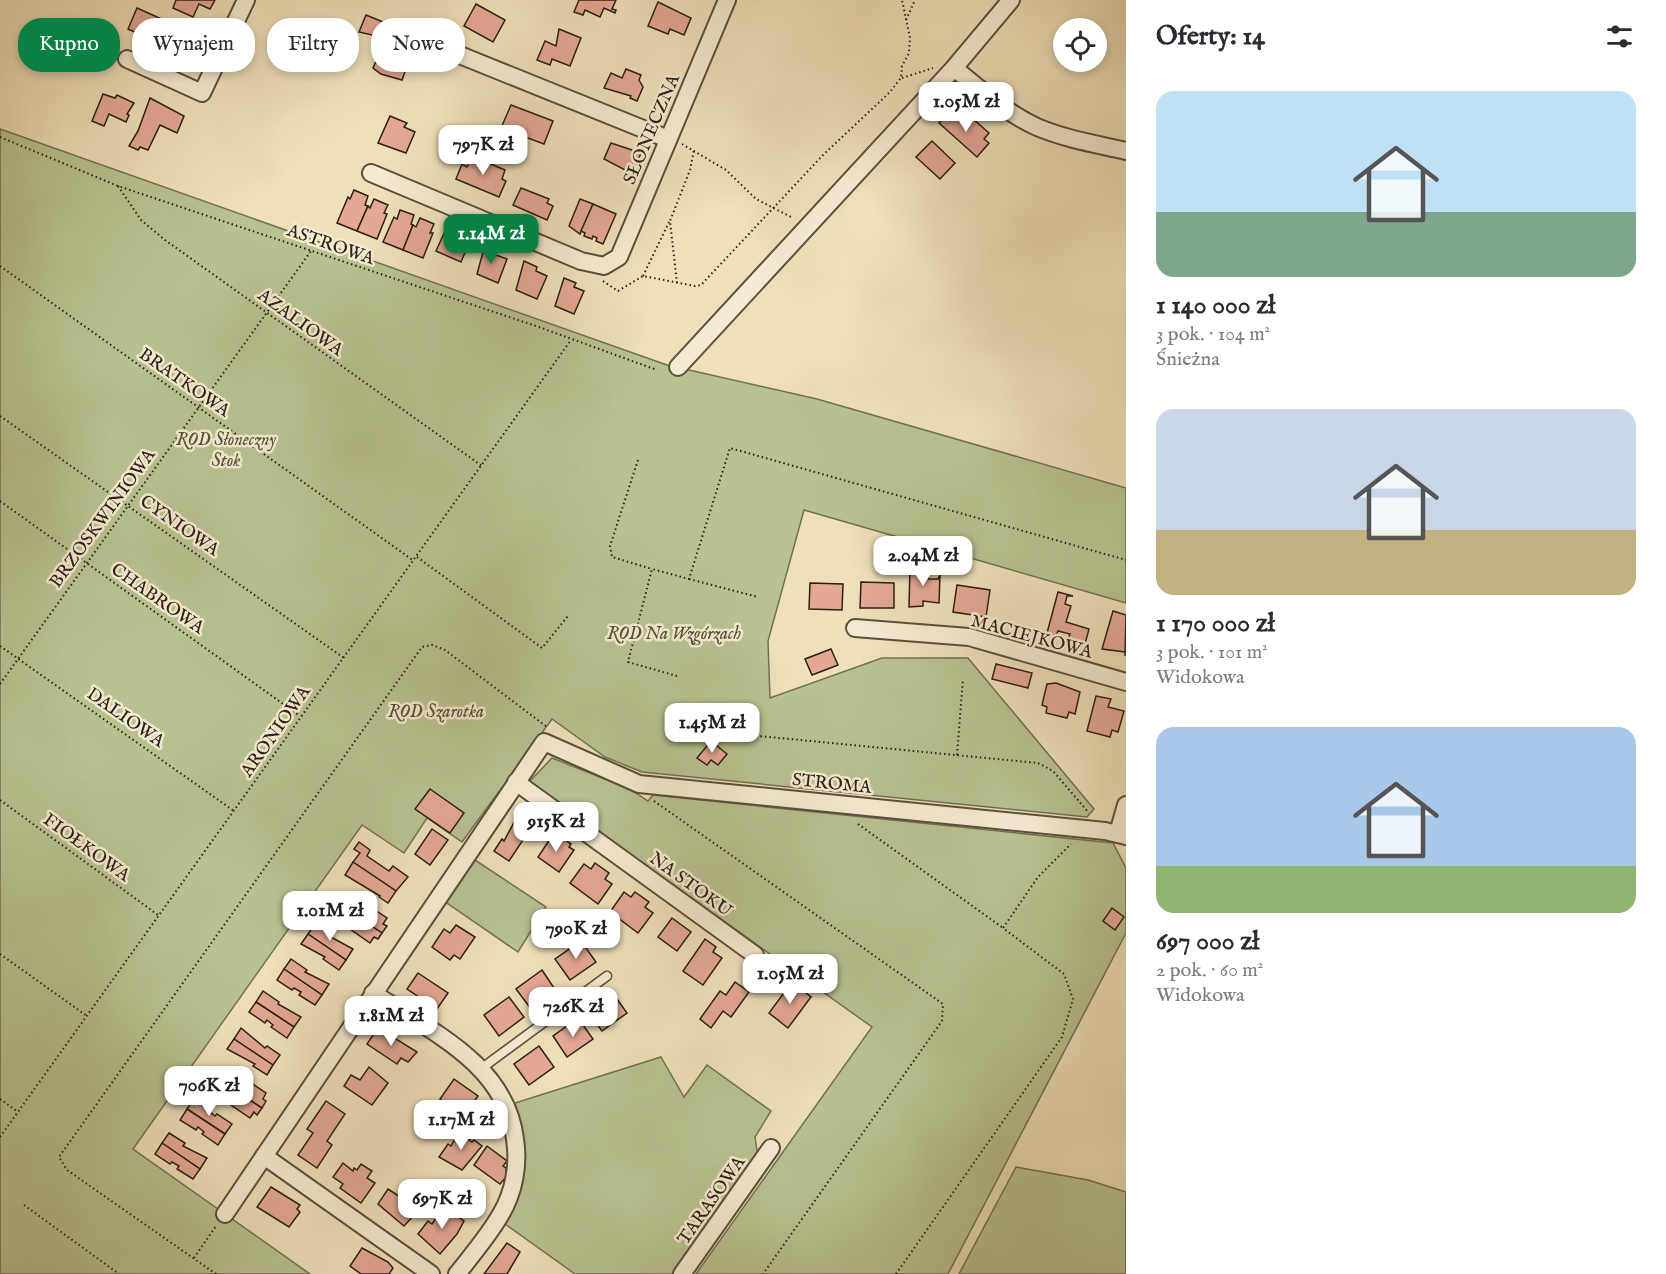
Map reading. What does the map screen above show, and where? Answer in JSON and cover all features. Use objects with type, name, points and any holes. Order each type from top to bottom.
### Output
[{"type":"street","points":[[127,59],[202,93],[246,0]]},
{"type":"street","points":[[678,367],[954,68],[1011,0]]},
{"type":"street","name":"SŁONECZNA","points":[[598,264],[619,258],[722,1]]},
{"type":"street","points":[[465,57],[668,139]]},
{"type":"street","points":[[954,68],[1012,113],[1036,126],[1070,138],[1126,152]]},
{"type":"street","points":[[371,173],[581,261],[598,264]]},
{"type":"street","name":"MACIEJKOWA","points":[[855,628],[969,637],[1126,682]]},
{"type":"street","points":[[225,1214],[544,742]]},
{"type":"street","name":"STROMA","points":[[544,742],[639,784],[1122,835]]},
{"type":"street","name":"NA STOKU","points":[[516,782],[755,955]]},
{"type":"street","points":[[1122,835],[1126,805]]},
{"type":"street","points":[[373,993],[467,1055],[482,1068],[503,1096],[514,1124],[517,1152],[515,1175],[500,1215],[457,1274]]},
{"type":"street","name":"TARASOWA","points":[[682,1274],[771,1148]]},
{"type":"street","points":[[264,1156],[431,1274]]},
{"type":"lane","points":[[482,1068],[607,976]]},
{"type":"path","points":[[901,78],[902,66],[909,53],[902,0]]},
{"type":"path","points":[[906,20],[915,0]]},
{"type":"path","points":[[643,276],[695,286],[701,285],[822,155],[889,93],[901,78],[931,68],[941,70],[954,68]]},
{"type":"path","name":"ASTROWA","points":[[0,137],[118,186],[657,370]]},
{"type":"path","points":[[668,139],[694,150],[726,170],[756,199],[808,225]]},
{"type":"path","points":[[598,264],[600,278],[618,291],[643,276],[690,170],[694,150]]},
{"type":"path","name":"AZALIOWA","points":[[118,186],[149,228],[266,314],[482,466]]},
{"type":"path","points":[[670,219],[677,283]]},
{"type":"path","name":"BRZOSKWINIOWA","points":[[0,684],[311,251]]},
{"type":"path","name":"BRATKOWA","points":[[0,266],[198,408],[542,648],[568,616]]},
{"type":"path","name":"ARONIOWA","points":[[0,1137],[572,340]]},
{"type":"path","name":"CYNIOWA","points":[[0,416],[344,658]]},
{"type":"path","points":[[689,579],[730,448],[1126,560]]},
{"type":"path","points":[[638,460],[610,546],[612,557],[758,597]]},
{"type":"path","name":"CHABROWA","points":[[0,501],[300,716]]},
{"type":"path","points":[[652,569],[628,662],[677,676]]},
{"type":"path","points":[[216,1274],[68,1170],[59,1157],[422,647],[432,645],[445,650],[547,726],[544,742]]},
{"type":"path","name":"DALIOWA","points":[[0,646],[234,811]]},
{"type":"path","points":[[957,755],[963,679]]},
{"type":"path","points":[[738,734],[1029,760],[1044,765],[1090,814],[1088,830],[1038,877],[1003,928]]},
{"type":"path","points":[[650,798],[943,1004],[942,1021],[763,1274]]},
{"type":"path","name":"FIOŁKOWA","points":[[0,801],[158,915]]},
{"type":"path","points":[[858,824],[1064,974],[1073,999],[1062,1037],[896,1274]]},
{"type":"path","points":[[0,954],[87,1016]]},
{"type":"path","points":[[0,1099],[18,1112]]},
{"type":"path","points":[[24,1205],[119,1274]]},
{"type":"path","points":[[194,1258],[225,1214]]},
{"type":"green space","points":[[0,129],[667,365],[817,399],[1126,488],[1126,603],[804,510],[768,641],[770,698],[882,658],[968,658],[1094,809],[1087,817],[642,772],[605,757],[552,719],[462,842],[427,818],[404,853],[362,825],[133,1149],[310,1274],[0,1274]]},
{"type":"green space","points":[[552,758],[630,789],[648,801],[653,795],[1113,843],[1126,868],[1126,933],[948,1274],[696,1274],[872,1027],[529,782]]},
{"type":"green space","points":[[472,858],[546,907],[518,952],[444,901]]},
{"type":"green space","points":[[661,1057],[684,1097],[707,1065],[771,1111],[755,1137],[758,1157],[674,1274],[575,1274],[505,1224],[518,1193],[523,1165],[523,1150],[515,1103]]},
{"type":"green space","points":[[1016,1167],[1088,1180],[1126,1192],[1126,1274],[959,1274]]},
{"type":"building","points":[[176,0],[215,0],[210,9],[199,4],[193,17],[173,8]]},
{"type":"building","points":[[579,0],[616,0],[612,9],[616,10],[615,13],[604,8],[600,17],[585,10],[583,15],[574,12]]},
{"type":"building","points":[[658,2],[691,18],[684,35],[670,29],[668,34],[648,26]]},
{"type":"building","points":[[476,4],[505,20],[493,42],[465,27]]},
{"type":"building","points":[[137,8],[159,18],[133,18]]},
{"type":"building","points":[[366,15],[373,18],[371,18],[371,35],[359,32]]},
{"type":"building","points":[[559,29],[581,38],[570,66],[552,59],[550,65],[537,60],[545,41],[556,46]]},
{"type":"building","points":[[626,69],[641,75],[639,80],[643,87],[637,101],[630,98],[631,96],[604,88],[611,73],[622,78]]},
{"type":"building","points":[[378,72],[405,72],[402,80]]},
{"type":"building","points":[[103,94],[115,98],[117,95],[134,103],[127,114],[129,115],[126,122],[109,114],[104,126],[92,121]]},
{"type":"building","points":[[150,98],[184,116],[177,133],[160,125],[148,150],[140,147],[138,150],[129,146],[138,131]]},
{"type":"building","points":[[511,105],[553,121],[544,144],[501,128]]},
{"type":"building","points":[[951,110],[965,125],[972,118],[989,133],[984,139],[989,143],[977,157],[939,123]]},
{"type":"building","points":[[390,116],[407,123],[404,127],[415,132],[406,153],[378,143]]},
{"type":"building","points":[[932,141],[955,163],[940,179],[916,157]]},
{"type":"building","points":[[611,143],[641,153],[634,169],[627,166],[625,170],[604,159]]},
{"type":"building","points":[[472,156],[505,170],[502,179],[506,181],[499,197],[456,179],[462,164],[467,167]]},
{"type":"building","points":[[521,188],[549,199],[547,203],[553,206],[547,220],[513,205]]},
{"type":"building","points":[[354,190],[368,196],[365,205],[368,206],[357,231],[337,223],[348,197],[350,199]]},
{"type":"building","points":[[374,199],[388,205],[384,213],[387,214],[377,239],[357,231],[368,206],[370,208]]},
{"type":"building","points":[[580,199],[593,204],[580,234],[569,226]]},
{"type":"building","points":[[593,204],[616,214],[603,244],[596,241],[597,238],[593,236],[592,239],[584,236],[585,233],[581,231]]},
{"type":"building","points":[[400,210],[414,215],[411,224],[413,225],[403,250],[383,242],[394,217],[397,219]]},
{"type":"building","points":[[420,218],[434,224],[430,233],[433,233],[423,258],[403,250],[413,225],[416,227]]},
{"type":"building","points":[[446,229],[460,234],[458,238],[469,243],[461,262],[436,251]]},
{"type":"building","points":[[485,245],[498,250],[496,255],[507,259],[498,283],[477,274]]},
{"type":"building","points":[[524,261],[537,267],[536,271],[547,276],[537,299],[516,290]]},
{"type":"building","points":[[564,278],[576,283],[574,287],[584,291],[574,314],[555,306]]},
{"type":"building","points":[[910,567],[928,567],[928,579],[938,579],[940,575],[939,603],[923,601],[923,606],[909,607]]},
{"type":"building","points":[[861,582],[894,583],[894,608],[860,608]]},
{"type":"building","points":[[810,583],[843,584],[842,610],[809,609]]},
{"type":"building","points":[[957,585],[990,590],[986,617],[953,612]]},
{"type":"building","points":[[1058,592],[1073,596],[1067,596],[1065,604],[1071,606],[1066,622],[1089,629],[1085,644],[1068,639],[1070,634],[1058,631],[1056,636],[1047,633]]},
{"type":"building","points":[[1113,611],[1126,615],[1125,656],[1125,652],[1102,649]]},
{"type":"building","points":[[831,649],[838,665],[812,675],[805,659]]},
{"type":"building","points":[[996,664],[1032,673],[1028,688],[992,679]]},
{"type":"building","points":[[1056,683],[1080,692],[1075,714],[1069,712],[1067,718],[1046,713],[1047,707],[1042,705],[1047,684]]},
{"type":"building","points":[[1096,696],[1111,699],[1108,707],[1124,711],[1118,732],[1112,730],[1110,737],[1087,731]]},
{"type":"building","points":[[711,741],[727,754],[718,765],[711,760],[707,765],[697,758]]},
{"type":"building","points":[[430,789],[464,813],[450,833],[415,809]]},
{"type":"building","points":[[518,815],[533,825],[509,861],[494,851],[502,839],[504,841]]},
{"type":"building","points":[[432,829],[448,840],[430,865],[415,854]]},
{"type":"building","points":[[552,836],[557,839],[559,836],[571,844],[569,847],[574,850],[559,872],[538,857]]},
{"type":"building","points":[[359,842],[370,850],[367,856],[389,871],[393,866],[408,877],[396,891],[353,862],[360,853],[354,849]]},
{"type":"building","points":[[353,862],[396,891],[388,903],[345,875]]},
{"type":"building","points":[[595,863],[609,873],[605,879],[612,884],[598,904],[570,883],[584,864],[591,869]]},
{"type":"building","points":[[624,892],[631,897],[635,892],[649,902],[645,907],[653,913],[638,933],[610,912]]},
{"type":"building","points":[[366,904],[387,918],[383,924],[387,926],[382,933],[358,917]]},
{"type":"building","points":[[1112,908],[1124,917],[1115,930],[1103,921]]},
{"type":"building","points":[[358,917],[382,933],[378,939],[374,937],[370,943],[350,929]]},
{"type":"building","points":[[672,918],[691,932],[677,951],[658,937]]},
{"type":"building","points":[[315,924],[331,934],[329,936],[353,949],[346,960],[308,934]]},
{"type":"building","points":[[456,925],[475,937],[460,959],[454,955],[450,960],[432,947],[444,929],[450,933]]},
{"type":"building","points":[[308,934],[346,960],[339,970],[323,959],[325,957],[301,944]]},
{"type":"building","points":[[705,939],[716,947],[713,952],[722,958],[703,985],[683,971]]},
{"type":"building","points":[[581,941],[596,962],[570,980],[555,959]]},
{"type":"building","points":[[291,959],[307,970],[305,972],[329,984],[322,995],[284,969]]},
{"type":"building","points":[[284,969],[322,995],[315,1005],[299,995],[301,992],[294,988],[292,990],[277,980]]},
{"type":"building","points":[[542,970],[556,991],[531,1009],[516,989]]},
{"type":"building","points":[[418,973],[448,993],[437,1009],[407,989]]},
{"type":"building","points":[[735,982],[749,992],[731,1017],[723,1011],[711,1028],[700,1019],[720,991],[726,995]]},
{"type":"building","points":[[792,982],[811,997],[788,1028],[769,1013]]},
{"type":"building","points":[[263,991],[279,1002],[278,1004],[301,1017],[294,1027],[256,1002]]},
{"type":"building","points":[[612,992],[627,1013],[602,1031],[587,1011]]},
{"type":"building","points":[[509,997],[524,1017],[499,1036],[484,1015]]},
{"type":"building","points":[[256,1002],[294,1027],[287,1038],[271,1027],[273,1025],[267,1020],[265,1023],[249,1012]]},
{"type":"building","points":[[578,1018],[593,1039],[567,1057],[553,1036]]},
{"type":"building","points":[[241,1028],[265,1048],[267,1046],[280,1055],[273,1065],[234,1039]]},
{"type":"building","points":[[377,1029],[417,1052],[408,1062],[401,1058],[397,1064],[367,1044]]},
{"type":"building","points":[[234,1039],[273,1065],[267,1075],[253,1066],[255,1064],[227,1049]]},
{"type":"building","points":[[539,1046],[554,1067],[529,1085],[514,1064]]},
{"type":"building","points":[[369,1067],[388,1083],[372,1105],[344,1086],[351,1075],[360,1080]]},
{"type":"building","points":[[454,1079],[478,1096],[464,1116],[440,1099]]},
{"type":"building","points":[[247,1080],[266,1093],[263,1099],[266,1101],[262,1108],[239,1093]]},
{"type":"building","points":[[239,1093],[262,1108],[257,1115],[254,1112],[250,1118],[231,1105]]},
{"type":"building","points":[[194,1098],[215,1116],[217,1114],[232,1124],[225,1134],[187,1109]]},
{"type":"building","points":[[326,1101],[345,1114],[327,1141],[332,1145],[317,1168],[298,1155],[313,1133],[307,1129]]},
{"type":"building","points":[[187,1109],[225,1134],[218,1145],[202,1134],[204,1132],[198,1127],[196,1130],[180,1120]]},
{"type":"building","points":[[460,1130],[463,1135],[465,1133],[471,1138],[469,1140],[472,1142],[474,1140],[482,1146],[462,1170],[439,1157],[448,1144],[451,1146]]},
{"type":"building","points":[[169,1133],[185,1143],[183,1146],[207,1158],[200,1169],[162,1143]]},
{"type":"building","points":[[162,1143],[200,1169],[193,1179],[177,1169],[179,1166],[172,1162],[170,1164],[155,1154]]},
{"type":"building","points":[[487,1146],[507,1161],[503,1166],[506,1168],[506,1177],[500,1184],[474,1165]]},
{"type":"building","points":[[343,1163],[353,1171],[354,1168],[357,1170],[361,1164],[372,1171],[367,1178],[375,1183],[361,1203],[340,1188],[343,1184],[333,1177]]},
{"type":"building","points":[[271,1187],[300,1205],[297,1209],[300,1212],[289,1227],[257,1207]]},
{"type":"building","points":[[388,1189],[417,1208],[413,1213],[415,1214],[404,1226],[378,1204]]},
{"type":"building","points":[[444,1207],[464,1221],[457,1234],[440,1254],[418,1234],[428,1221],[432,1224]]},
{"type":"building","points":[[507,1243],[520,1252],[507,1274],[484,1274]]},
{"type":"building","points":[[362,1248],[388,1262],[393,1268],[389,1274],[361,1274],[350,1266]]},
{"type":"park label","name":"ROD Słoneczny Stok","points":[[226,449]]},
{"type":"park label","name":"ROD Na Wzgórzach","points":[[674,633]]},
{"type":"park label","name":"ROD Szarotka","points":[[436,711]]}]
